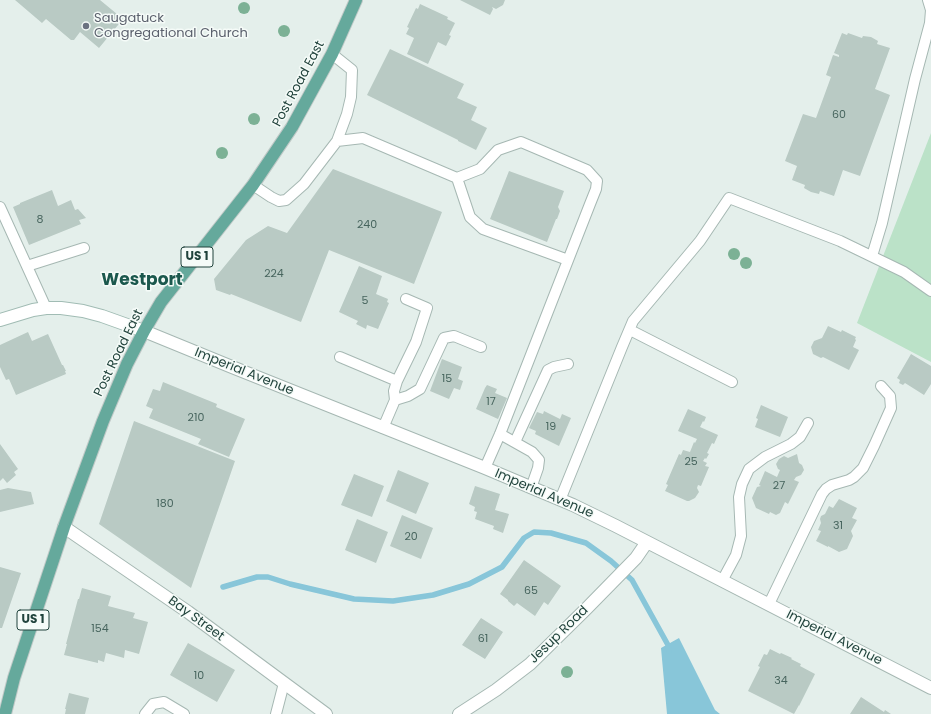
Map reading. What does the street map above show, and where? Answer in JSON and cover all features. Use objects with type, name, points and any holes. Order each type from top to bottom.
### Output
[{"type":"main road","name":"Post Road East","points":[[5,714],[14,678],[64,527],[103,421],[127,364],[152,316],[253,185],[292,127],[332,54],[356,0]]},
{"type":"street","name":"Imperial Avenue","points":[[0,320],[46,308],[61,308],[83,311],[102,316],[144,331],[485,468],[560,500],[616,526],[931,688]]},
{"type":"street","name":"Bay Street","points":[[64,527],[188,612],[326,714]]},
{"type":"street","name":"Jesup Road","points":[[459,714],[496,690],[530,664],[636,558],[647,542]]},
{"type":"lane","points":[[872,256],[882,223],[915,79],[930,23],[931,10],[928,0]]},
{"type":"lane","points":[[253,185],[271,198],[279,201],[286,200],[304,184],[336,141],[347,114],[352,70],[332,54]]},
{"type":"lane","points":[[336,141],[362,138],[457,178],[480,169],[498,150],[521,142],[587,170],[597,181],[596,189],[500,434],[485,468]]},
{"type":"lane","points":[[457,178],[470,218],[483,229],[568,260]]},
{"type":"lane","points":[[560,500],[633,321],[700,241],[729,198],[840,241],[904,272],[931,291]]},
{"type":"lane","points":[[0,207],[46,308]]},
{"type":"lane","points":[[27,266],[84,248]]},
{"type":"lane","points":[[383,428],[395,400],[394,391],[397,381],[416,342],[427,308],[406,300]]},
{"type":"lane","points":[[630,330],[732,382]]},
{"type":"lane","points":[[395,400],[408,396],[420,389],[444,338],[454,336],[481,347]]},
{"type":"lane","points":[[340,357],[397,381]]},
{"type":"lane","points":[[515,442],[548,370],[568,364]]},
{"type":"lane","points":[[769,604],[822,494],[832,485],[854,477],[863,468],[891,408],[890,396],[881,386]]},
{"type":"lane","points":[[722,580],[736,555],[741,536],[739,497],[742,484],[749,469],[765,457],[791,444],[800,437],[808,423]]},
{"type":"lane","points":[[500,434],[532,452],[539,460],[538,468],[531,488]]},
{"type":"lane","points":[[276,714],[284,683]]},
{"type":"lane","points":[[145,714],[153,704],[164,702],[184,714]]},
{"type":"green space","points":[[931,133],[931,362],[857,323]]},
{"type":"water","points":[[679,638],[715,710],[720,714],[667,714],[661,648]]},
{"type":"building","name":"Saugatuck Congregational Church","points":[[15,0],[100,0],[123,19],[99,48],[80,32],[74,40],[71,40],[46,19],[42,23]]},
{"type":"building","points":[[460,0],[505,0],[503,5],[496,9],[492,7],[493,9],[490,15]]},
{"type":"building","points":[[420,4],[448,17],[447,19],[455,23],[449,35],[451,36],[446,46],[438,42],[428,64],[407,54],[414,38],[406,34],[409,28],[407,27],[416,8],[418,9]]},
{"type":"building","points":[[842,33],[847,35],[848,33],[862,38],[863,36],[871,37],[878,41],[877,44],[890,48],[875,89],[890,95],[860,176],[843,170],[834,196],[820,191],[819,194],[811,192],[804,188],[805,185],[792,180],[797,166],[785,161],[803,114],[816,118],[831,77],[826,75],[833,55],[839,57],[839,55],[834,53]]},
{"type":"building","points":[[390,49],[464,84],[457,98],[477,107],[471,120],[487,128],[476,150],[367,95]]},
{"type":"building","points":[[333,169],[442,212],[414,284],[329,250],[301,322],[231,294],[230,295],[216,290],[214,279],[246,240],[268,226],[287,233]]},
{"type":"building","points":[[509,171],[564,191],[558,207],[560,211],[547,242],[490,219]]},
{"type":"building","points":[[52,190],[58,206],[71,200],[75,210],[78,209],[86,218],[79,220],[81,224],[29,245],[13,207]]},
{"type":"building","points":[[359,266],[382,276],[376,294],[388,299],[387,302],[389,303],[378,329],[367,325],[366,329],[356,324],[358,321],[339,312]]},
{"type":"building","points":[[828,326],[841,332],[842,330],[856,337],[853,347],[859,350],[849,370],[823,357],[821,358],[813,354],[811,347],[814,341],[822,338]]},
{"type":"building","points":[[28,332],[32,341],[48,334],[66,371],[66,374],[16,395],[9,379],[6,380],[0,367],[0,345]]},
{"type":"building","points":[[911,354],[931,366],[931,384],[924,395],[905,383],[903,385],[899,383],[900,380],[897,378]]},
{"type":"building","points":[[442,359],[462,367],[458,379],[463,381],[460,390],[454,388],[449,399],[430,391]]},
{"type":"building","points":[[163,382],[217,404],[216,407],[245,419],[229,457],[198,444],[201,439],[149,418],[153,409],[146,406],[153,389],[160,391]]},
{"type":"building","points":[[487,385],[497,389],[495,393],[507,398],[498,419],[476,409]]},
{"type":"building","points":[[761,405],[788,417],[780,437],[755,427],[758,419],[756,418]]},
{"type":"building","points":[[688,409],[706,417],[700,427],[718,435],[714,444],[712,443],[707,453],[709,454],[703,461],[707,463],[705,466],[709,467],[701,486],[698,485],[697,488],[699,492],[695,498],[687,501],[665,491],[668,485],[666,484],[679,454],[681,455],[683,450],[690,452],[694,442],[695,443],[697,439],[678,431]]},
{"type":"building","points":[[544,411],[560,419],[562,414],[571,418],[559,446],[535,434],[536,431],[529,428],[537,412],[543,414]]},
{"type":"building","points":[[134,421],[235,461],[191,588],[99,524]]},
{"type":"building","points":[[0,444],[18,469],[14,472],[16,475],[7,483],[3,478],[0,481]]},
{"type":"building","points":[[797,454],[799,463],[802,465],[804,470],[801,475],[796,477],[794,480],[799,482],[788,504],[785,502],[780,513],[776,515],[770,512],[769,514],[756,508],[752,498],[757,487],[761,486],[759,485],[765,471],[777,477],[780,470],[776,464],[779,459],[784,456],[788,458]]},
{"type":"building","points":[[398,470],[429,483],[416,514],[386,501]]},
{"type":"building","points":[[354,474],[384,486],[372,517],[341,505]]},
{"type":"building","points":[[475,486],[500,494],[495,510],[509,514],[503,533],[493,529],[494,526],[475,519],[477,512],[474,511],[475,507],[469,504]]},
{"type":"building","points":[[8,488],[31,492],[34,504],[0,512],[0,490]]},
{"type":"building","points":[[839,499],[857,508],[852,518],[857,520],[851,531],[853,536],[847,549],[839,552],[816,541],[821,531],[818,530],[821,523],[821,516],[825,514],[829,506],[833,508]]},
{"type":"building","points":[[402,515],[433,528],[421,559],[390,546]]},
{"type":"building","points":[[357,519],[388,532],[376,563],[345,550]]},
{"type":"building","points":[[524,560],[561,586],[548,605],[544,602],[535,616],[517,603],[514,606],[500,594]]},
{"type":"building","points":[[0,567],[21,573],[2,628],[0,628]]},
{"type":"building","points":[[82,588],[111,596],[108,606],[135,613],[133,618],[148,622],[139,654],[125,650],[124,658],[106,653],[104,662],[98,660],[98,663],[64,655]]},
{"type":"building","points":[[481,618],[503,632],[485,659],[462,645]]},
{"type":"building","points":[[188,643],[235,670],[217,702],[170,675]]},
{"type":"building","points":[[770,649],[792,658],[791,659],[801,664],[800,666],[815,674],[794,714],[748,691],[760,667],[758,666],[764,654],[767,655]]},
{"type":"building","points":[[69,693],[89,698],[85,714],[65,714]]},
{"type":"building","points":[[861,697],[884,712],[885,710],[891,714],[850,714]]},
{"type":"waterway","points":[[223,587],[257,577],[268,577],[290,584],[354,599],[393,601],[433,595],[469,584],[502,567],[524,538],[534,532],[551,533],[586,543],[611,561],[632,580],[668,645],[669,651]]},
{"type":"place","name":"Saugatuck Congregational Church","points":[[86,26]]},
{"type":"district","name":"Westport","points":[[142,281]]}]
